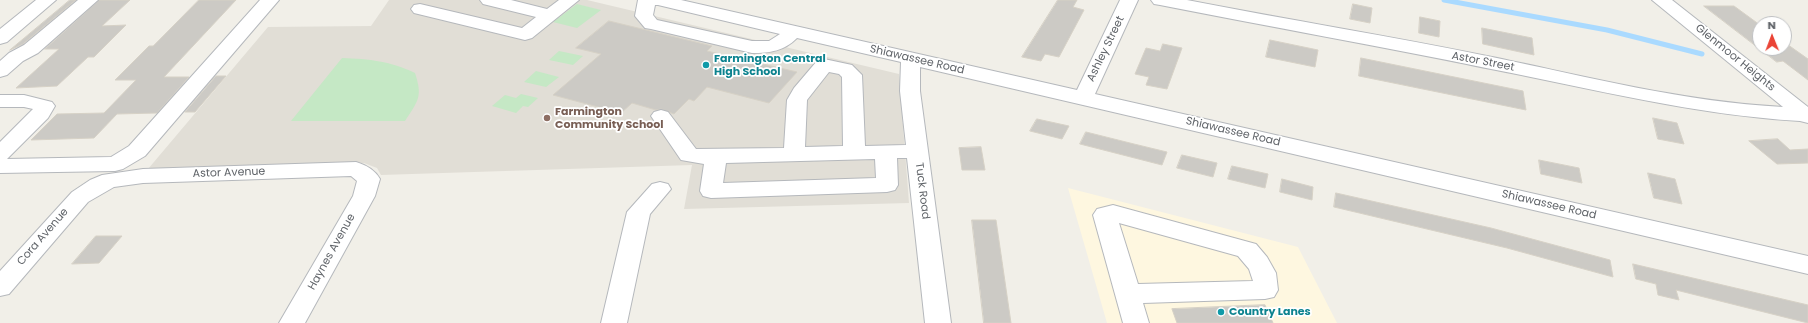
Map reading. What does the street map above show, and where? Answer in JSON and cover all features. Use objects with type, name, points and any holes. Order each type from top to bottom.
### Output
[{"type":"street","points":[[0,38],[47,0]]},
{"type":"street","points":[[0,72],[16,58],[31,49],[89,0]]},
{"type":"street","points":[[0,166],[115,164],[137,151],[270,0]]},
{"type":"street","points":[[434,0],[420,9],[524,34],[570,0]]},
{"type":"street","points":[[489,0],[551,15]]},
{"type":"street","points":[[647,0],[644,16],[651,24],[752,47],[765,48],[779,45],[794,31]]},
{"type":"street","name":"Shiawassee Road","points":[[658,0],[685,3],[911,59],[1082,97],[1808,265]]},
{"type":"street","name":"Ashley Street","points":[[1082,97],[1112,39],[1129,0]]},
{"type":"street","name":"Astor Street","points":[[1160,0],[1491,63],[1691,104],[1760,113],[1807,116]]},
{"type":"street","name":"Glenmoor Heights","points":[[1661,0],[1807,116]]},
{"type":"street","name":"Tuck Road","points":[[911,59],[910,90],[938,323]]},
{"type":"street","points":[[794,155],[797,100],[800,92],[824,64],[844,69],[852,75],[854,153]]},
{"type":"street","points":[[0,101],[24,101],[45,106],[41,114],[0,154]]},
{"type":"street","points":[[661,116],[689,155],[716,158],[917,151]]},
{"type":"street","points":[[716,158],[711,190],[887,185],[886,152]]},
{"type":"street","name":"Astor Avenue","points":[[89,190],[110,180],[143,176],[356,170],[369,179]]},
{"type":"street","name":"Haynes Avenue","points":[[292,323],[364,196],[369,179]]},
{"type":"street","points":[[614,323],[639,212],[660,189]]},
{"type":"street","name":"Cora Avenue","points":[[0,287],[69,208],[89,190]]},
{"type":"street","points":[[1128,294],[1265,290],[1267,281],[1259,263],[1247,250],[1113,213],[1105,215],[1136,323]]},
{"type":"shaded area","name":"Farmington Community School","points":[[389,0],[587,0],[899,74],[909,203],[684,209],[692,165],[381,175],[377,168],[364,163],[148,169],[268,27],[371,26]]},
{"type":"shaded area","points":[[1068,188],[1298,247],[1337,323],[1107,323]]},
{"type":"green space","points":[[577,4],[601,10],[577,28],[553,22]]},
{"type":"green space","points":[[559,51],[583,56],[573,65],[549,60]]},
{"type":"green space","points":[[342,58],[380,61],[415,73],[419,88],[418,98],[405,121],[291,121]]},
{"type":"green space","points":[[536,71],[559,77],[546,87],[524,82]]},
{"type":"green space","points":[[521,94],[538,98],[528,107],[523,106],[516,113],[492,106],[505,95],[516,98]]},
{"type":"building","points":[[70,0],[76,0],[23,44],[10,50]]},
{"type":"building","points":[[99,0],[130,0],[102,26],[126,25],[94,57],[88,57],[57,86],[16,88],[59,49],[45,49]]},
{"type":"building","points":[[199,0],[236,0],[164,77],[189,77],[157,113],[117,114],[94,138],[31,140],[57,114],[104,113],[136,80],[115,80],[149,46],[153,46]]},
{"type":"building","points":[[1058,0],[1077,0],[1073,7],[1084,10],[1059,57],[1045,54],[1041,61],[1022,57]]},
{"type":"building","points":[[1353,4],[1372,8],[1370,23],[1350,19]]},
{"type":"building","points":[[1704,6],[1734,6],[1752,19],[1752,43]]},
{"type":"building","points":[[1420,17],[1440,21],[1439,37],[1419,33]]},
{"type":"building","name":"Farmington Central High School","points":[[609,21],[712,46],[707,51],[797,72],[769,103],[707,87],[694,101],[689,99],[674,114],[661,109],[656,110],[632,103],[621,113],[553,95],[601,54],[576,48]]},
{"type":"building","points":[[1482,28],[1532,38],[1534,55],[1483,44]]},
{"type":"building","points":[[1270,40],[1318,50],[1315,67],[1266,57]]},
{"type":"building","points":[[1163,44],[1182,48],[1167,89],[1146,85],[1149,77],[1135,74],[1146,48],[1160,51]]},
{"type":"building","points":[[1792,48],[1808,59],[1808,80],[1783,61],[1777,62],[1769,56],[1792,56]]},
{"type":"building","points":[[1361,58],[1523,91],[1526,110],[1359,76]]},
{"type":"building","points":[[216,76],[226,76],[195,112],[185,112]]},
{"type":"building","points":[[1653,118],[1677,123],[1684,144],[1658,139]]},
{"type":"building","points":[[1037,119],[1069,126],[1062,139],[1030,131]]},
{"type":"building","points":[[1086,132],[1167,152],[1162,165],[1080,144]]},
{"type":"building","points":[[1778,139],[1790,150],[1808,149],[1808,163],[1777,164],[1749,141]]},
{"type":"building","points":[[981,147],[985,170],[962,170],[959,148]]},
{"type":"building","points":[[1182,155],[1217,163],[1213,177],[1177,168]]},
{"type":"building","points":[[1539,160],[1579,168],[1582,183],[1541,174]]},
{"type":"building","points":[[1232,166],[1268,174],[1265,188],[1228,179]]},
{"type":"building","points":[[1648,173],[1675,179],[1682,204],[1654,198]]},
{"type":"building","points":[[1282,179],[1313,187],[1312,200],[1280,192]]},
{"type":"building","points":[[1336,193],[1491,228],[1610,260],[1613,277],[1507,248],[1334,207]]},
{"type":"building","points":[[972,220],[996,220],[1011,323],[984,323]]},
{"type":"building","points":[[96,236],[122,236],[99,263],[72,264]]},
{"type":"building","points":[[1633,264],[1808,305],[1808,323],[1676,290],[1679,300],[1658,295],[1656,284],[1636,279]]},
{"type":"building","name":"Country Lanes","points":[[1265,305],[1273,323],[1177,323],[1172,309]]},
{"type":"waterway","points":[[1444,0],[1607,30],[1702,54]]},
{"type":"place","name":"Farmington Central High School","points":[[706,65]]},
{"type":"place","name":"Farmington Community School","points":[[547,118]]},
{"type":"place","name":"Country Lanes","points":[[1221,312]]}]
